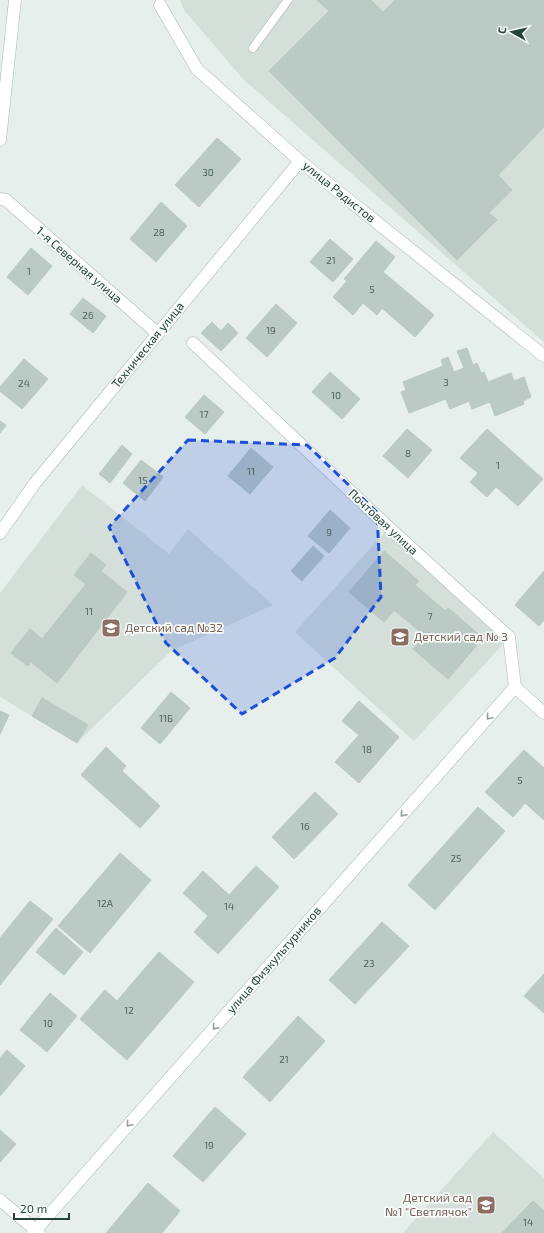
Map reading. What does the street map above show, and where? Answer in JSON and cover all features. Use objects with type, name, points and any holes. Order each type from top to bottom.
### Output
[{"type":"street","points":[[0,140],[15,0]]},
{"type":"street","name":"улица Радистов","points":[[160,5],[197,69],[300,161],[544,356]]},
{"type":"street","name":"Техническая улица","points":[[0,532],[35,483],[300,161]]},
{"type":"street","name":"1-я Северная улица","points":[[0,199],[6,200],[158,333]]},
{"type":"street","name":"Почтовая улица","points":[[193,343],[383,522],[509,637],[515,687]]},
{"type":"street","points":[[515,687],[544,713]]},
{"type":"street","name":"улица Физкультурников","points":[[36,1232],[515,687]]},
{"type":"street","points":[[0,1200],[36,1232]]},
{"type":"lane","points":[[253,48],[288,0]]},
{"type":"highlighted area","points":[[188,440],[307,445],[377,512],[381,597],[335,658],[242,714],[166,643],[109,527]]},
{"type":"shaded area","points":[[180,0],[544,0],[544,342],[243,79],[184,10]]},
{"type":"shaded area","name":"Детский сад №32","points":[[82,485],[169,554],[188,529],[273,605],[171,651],[77,743],[0,697],[0,593]]},
{"type":"shaded area","name":"Детский сад № 3","points":[[385,532],[505,642],[414,741],[295,632]]},
{"type":"shaded area","name":"Детский сад №1 \"Светлячок\"","points":[[493,1132],[544,1178],[544,1233],[403,1233]]},
{"type":"building","points":[[317,0],[371,0],[383,12],[395,0],[544,0],[544,127],[498,175],[512,190],[489,213],[497,220],[457,260],[269,71],[329,11]]},
{"type":"building","points":[[217,138],[241,159],[199,207],[175,185]]},
{"type":"building","points":[[161,202],[187,226],[156,262],[130,239]]},
{"type":"building","points":[[330,239],[353,259],[333,282],[310,262]]},
{"type":"building","points":[[376,241],[395,257],[383,272],[434,315],[415,337],[382,308],[377,315],[363,303],[353,315],[333,297],[347,281],[344,279]]},
{"type":"building","points":[[31,248],[52,266],[28,295],[7,277]]},
{"type":"building","points":[[83,298],[106,316],[93,333],[70,314]]},
{"type":"building","points":[[276,304],[297,323],[267,357],[246,338]]},
{"type":"building","points":[[212,322],[221,331],[228,323],[238,333],[221,351],[201,333]]},
{"type":"building","points":[[467,348],[473,365],[477,363],[481,373],[484,372],[488,382],[511,373],[514,381],[524,377],[531,397],[523,401],[524,404],[495,416],[490,402],[472,409],[469,401],[450,409],[446,399],[409,413],[401,392],[406,390],[403,382],[443,366],[441,360],[448,357],[454,372],[464,368],[457,351]]},
{"type":"building","points":[[24,359],[48,379],[22,409],[0,391],[0,387]]},
{"type":"building","points":[[330,372],[360,399],[342,419],[312,392]]},
{"type":"building","points":[[204,395],[224,412],[205,434],[185,417]]},
{"type":"building","points":[[0,421],[6,425],[0,433]]},
{"type":"building","points":[[407,429],[432,450],[408,478],[383,456]]},
{"type":"building","points":[[487,429],[543,479],[518,506],[496,487],[487,497],[470,482],[478,473],[460,458]]},
{"type":"building","points":[[122,445],[132,454],[110,483],[99,474]]},
{"type":"building","points":[[251,448],[273,467],[250,494],[228,476]]},
{"type":"building","points":[[141,460],[163,477],[145,501],[123,483]]},
{"type":"building","points":[[330,510],[350,528],[329,553],[308,536]]},
{"type":"building","points":[[313,546],[324,556],[302,581],[291,571]]},
{"type":"building","name":"Детский сад № 3","points":[[384,551],[419,581],[415,585],[445,611],[448,608],[483,638],[448,679],[413,649],[425,636],[394,610],[384,622],[349,592]]},
{"type":"building","name":"Детский сад №32","points":[[91,553],[106,565],[101,571],[127,592],[57,683],[31,662],[28,666],[11,653],[30,629],[42,639],[86,584],[74,575]]},
{"type":"building","points":[[544,571],[544,620],[539,626],[515,605]]},
{"type":"building","points":[[171,692],[190,708],[160,744],[141,728]]},
{"type":"building","points":[[42,698],[88,725],[77,743],[32,716]]},
{"type":"building","points":[[359,701],[399,737],[359,783],[335,762],[359,735],[342,721]]},
{"type":"building","points":[[0,711],[9,715],[0,734]]},
{"type":"building","points":[[106,747],[126,766],[122,771],[160,806],[140,828],[81,775]]},
{"type":"building","points":[[524,750],[544,768],[544,820],[525,803],[513,817],[485,792]]},
{"type":"building","points":[[315,792],[338,814],[294,859],[272,837]]},
{"type":"building","points":[[478,807],[505,831],[435,910],[408,885]]},
{"type":"building","points":[[120,853],[151,880],[90,953],[58,926]]},
{"type":"building","points":[[256,866],[279,887],[218,954],[194,932],[208,916],[183,893],[203,871],[229,895]]},
{"type":"building","points":[[30,901],[53,919],[0,985],[0,938]]},
{"type":"building","points":[[382,922],[409,946],[355,1004],[329,980]]},
{"type":"building","points":[[56,928],[83,952],[64,975],[36,952]]},
{"type":"building","points":[[159,952],[194,982],[127,1060],[80,1019],[105,990],[117,1001]]},
{"type":"building","points":[[544,974],[544,1013],[524,996]]},
{"type":"building","points":[[50,993],[77,1016],[47,1052],[20,1030]]},
{"type":"building","points":[[298,1016],[325,1041],[270,1102],[243,1077]]},
{"type":"building","points":[[7,1050],[25,1066],[0,1096],[0,1058]]},
{"type":"building","points":[[215,1107],[246,1134],[203,1182],[173,1156]]},
{"type":"building","points":[[0,1130],[16,1144],[0,1162]]},
{"type":"building","points":[[148,1183],[180,1211],[162,1233],[106,1233]]},
{"type":"building","points":[[533,1201],[544,1211],[544,1233],[502,1233]]},
{"type":"place","name":"Детский сад №32","points":[[111,628]]},
{"type":"place","name":"Детский сад № 3","points":[[400,637]]},
{"type":"place","name":"Детский сад №1 \"Светлячок\"","points":[[486,1205]]}]
